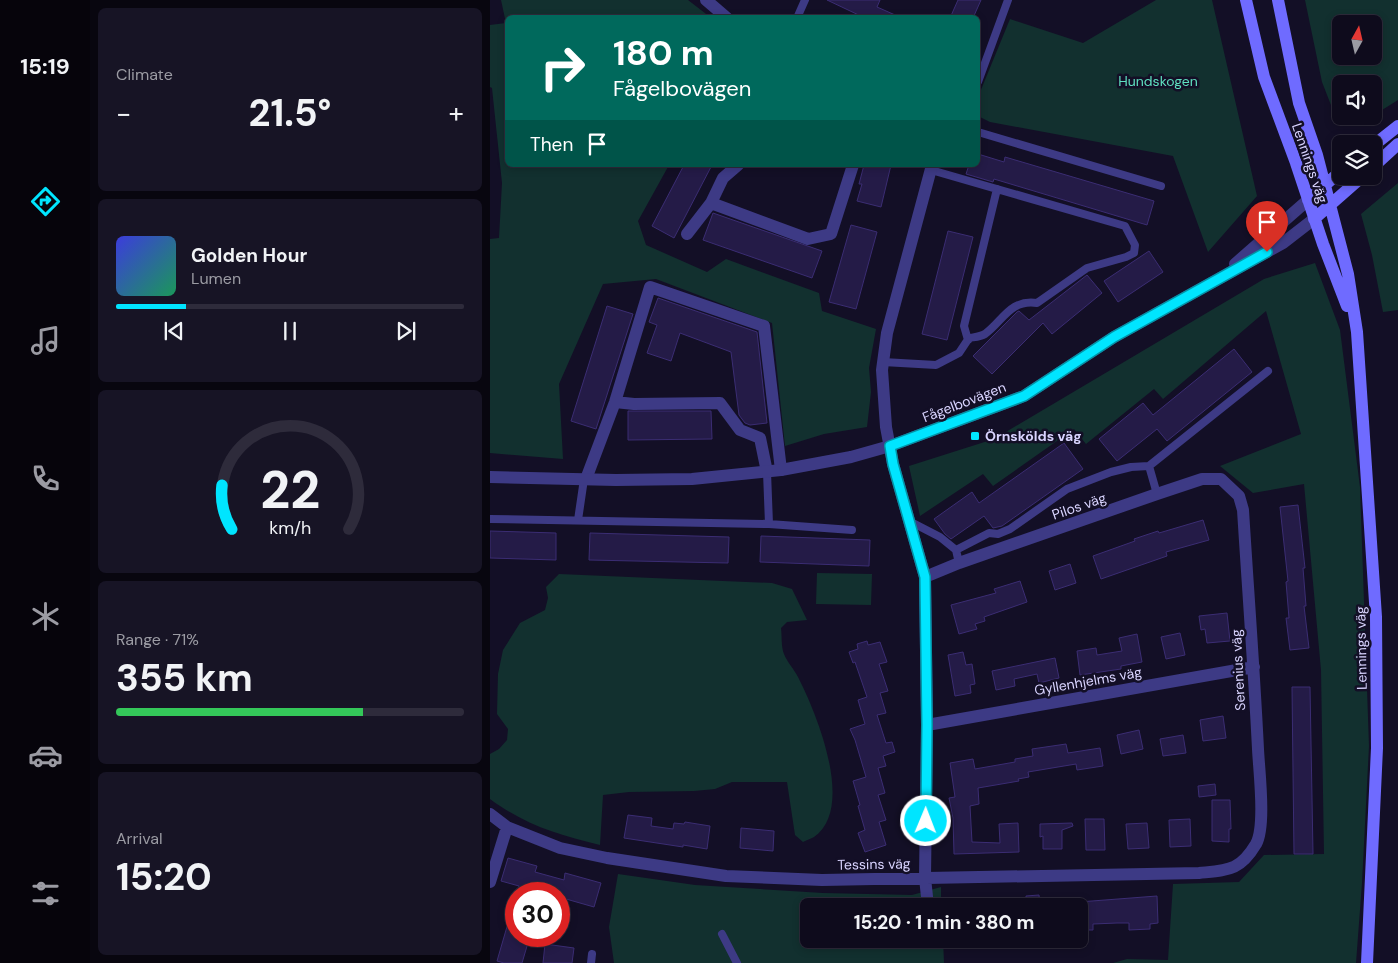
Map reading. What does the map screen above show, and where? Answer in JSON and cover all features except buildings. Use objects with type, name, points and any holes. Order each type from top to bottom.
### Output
[{"type":"main road","name":"Lennings väg","points":[[1246,0],[1264,77],[1314,219],[1357,332]]},
{"type":"main road","name":"Lennings väg","points":[[1278,0],[1299,103],[1317,155],[1348,274],[1357,332],[1376,617],[1377,748],[1367,963]]},
{"type":"main road","points":[[1382,139],[1398,126]]},
{"type":"main road","points":[[1382,159],[1398,144]]},
{"type":"main road","points":[[1308,200],[1332,179]]},
{"type":"main road","points":[[1314,219],[1353,185]]},
{"type":"street","points":[[706,0],[724,15]]},
{"type":"street","points":[[686,234],[711,203],[723,178],[736,167]]},
{"type":"street","points":[[711,203],[808,239],[831,234],[852,167]]},
{"type":"street","points":[[927,898],[925,878],[927,725],[925,577],[893,464],[886,428],[882,370],[887,332],[932,167]]},
{"type":"street","name":"Fågelbovägen","points":[[1220,278],[1308,200]]},
{"type":"street","name":"Fågelbovägen","points":[[490,477],[692,479],[781,470],[851,457],[890,446],[1024,396],[1114,337],[1283,244],[1314,219]]},
{"type":"street","points":[[585,479],[615,402],[650,287],[764,326],[781,470]]},
{"type":"street","points":[[615,402],[634,404],[720,403],[740,430],[760,438],[767,472]]},
{"type":"street","name":"Pilos väg","points":[[925,577],[959,563],[1202,479],[1221,479],[1239,496]]},
{"type":"street","name":"Serenius väg","points":[[1239,496],[1243,510],[1254,668],[1261,816],[1257,842]]},
{"type":"street","name":"Gyllenhjelms väg","points":[[927,725],[1254,668]]},
{"type":"street","name":"Tessins väg","points":[[490,814],[507,827],[560,848],[607,858],[726,876],[822,880],[1199,873],[1224,870],[1242,864],[1257,842]]},
{"type":"street","points":[[490,882],[507,827]]},
{"type":"lane","points":[[798,15],[805,0]]},
{"type":"lane","points":[[980,77],[1008,0]]},
{"type":"lane","points":[[980,133],[1161,186]]},
{"type":"lane","points":[[883,362],[936,365],[959,353],[969,338],[983,335],[1015,306],[1027,302],[1037,303],[1087,268],[1134,253],[1135,245],[1125,226],[998,189],[932,167]]},
{"type":"lane","points":[[968,340],[964,326],[998,189]]},
{"type":"lane","points":[[956,550],[989,533],[998,534],[1007,530],[1067,488],[1111,472],[1131,467],[1149,466],[1268,371]]},
{"type":"lane","points":[[1149,466],[1157,494]]},
{"type":"lane","points":[[767,472],[768,524]]},
{"type":"lane","points":[[578,520],[585,479]]},
{"type":"lane","points":[[490,519],[768,524],[852,530]]},
{"type":"lane","points":[[909,521],[940,537],[956,550],[959,563]]},
{"type":"lane","points":[[1007,530],[1012,545]]},
{"type":"lane","points":[[722,934],[737,963]]},
{"type":"lane","points":[[591,963],[592,954]]},
{"type":"green space","points":[[501,0],[688,0],[707,15],[505,15],[505,18]]},
{"type":"green space","name":"Hundskogen","points":[[1156,0],[1212,0],[1257,196],[1208,252],[1173,156],[990,122],[980,117],[980,92],[1010,19],[1083,43]]},
{"type":"green space","points":[[1305,0],[1398,0],[1398,100],[1382,110],[1382,75],[1332,75],[1332,108],[1322,82]]},
{"type":"green space","points":[[505,23],[505,167],[668,167],[638,221],[646,245],[707,272],[726,259],[819,293],[822,311],[876,329],[869,368],[871,392],[867,427],[824,434],[785,446],[772,323],[656,279],[603,284],[559,384],[563,459],[490,453],[490,239],[499,238],[502,183],[492,88],[490,87],[490,25]]},
{"type":"green space","points":[[1398,183],[1398,310],[1383,312],[1372,255],[1361,214]]},
{"type":"green space","points":[[1315,263],[1340,330],[1360,487],[1369,746],[1356,963],[1113,963],[1127,959],[1168,960],[1173,884],[1239,882],[1264,855],[1324,854],[1321,670],[1304,484],[1253,493],[1220,466],[1301,434],[1266,311],[1163,399],[1154,389],[1086,444],[1074,429],[993,486],[983,474],[920,516],[909,466],[994,439],[1264,279]]},
{"type":"green space","points":[[817,573],[872,574],[871,605],[816,604]]},
{"type":"green space","points":[[559,574],[772,583],[792,589],[807,620],[787,622],[781,628],[782,648],[785,657],[806,693],[814,713],[822,735],[832,783],[832,805],[826,823],[814,837],[803,842],[795,835],[787,782],[732,782],[715,789],[629,792],[603,795],[600,845],[542,828],[516,816],[490,799],[490,754],[499,749],[507,740],[508,729],[497,714],[498,674],[503,650],[520,623],[545,610],[548,598],[546,587]]},
{"type":"green space","points":[[618,874],[695,885],[823,893],[912,895],[941,887],[941,898],[800,898],[800,948],[943,948],[944,963],[614,963],[609,927]]},
{"type":"place","name":"Örnskölds väg","points":[[975,436]]},
{"type":"route","points":[[926,821],[925,577],[893,464],[890,446],[1024,396],[1114,337],[1267,252]]}]
